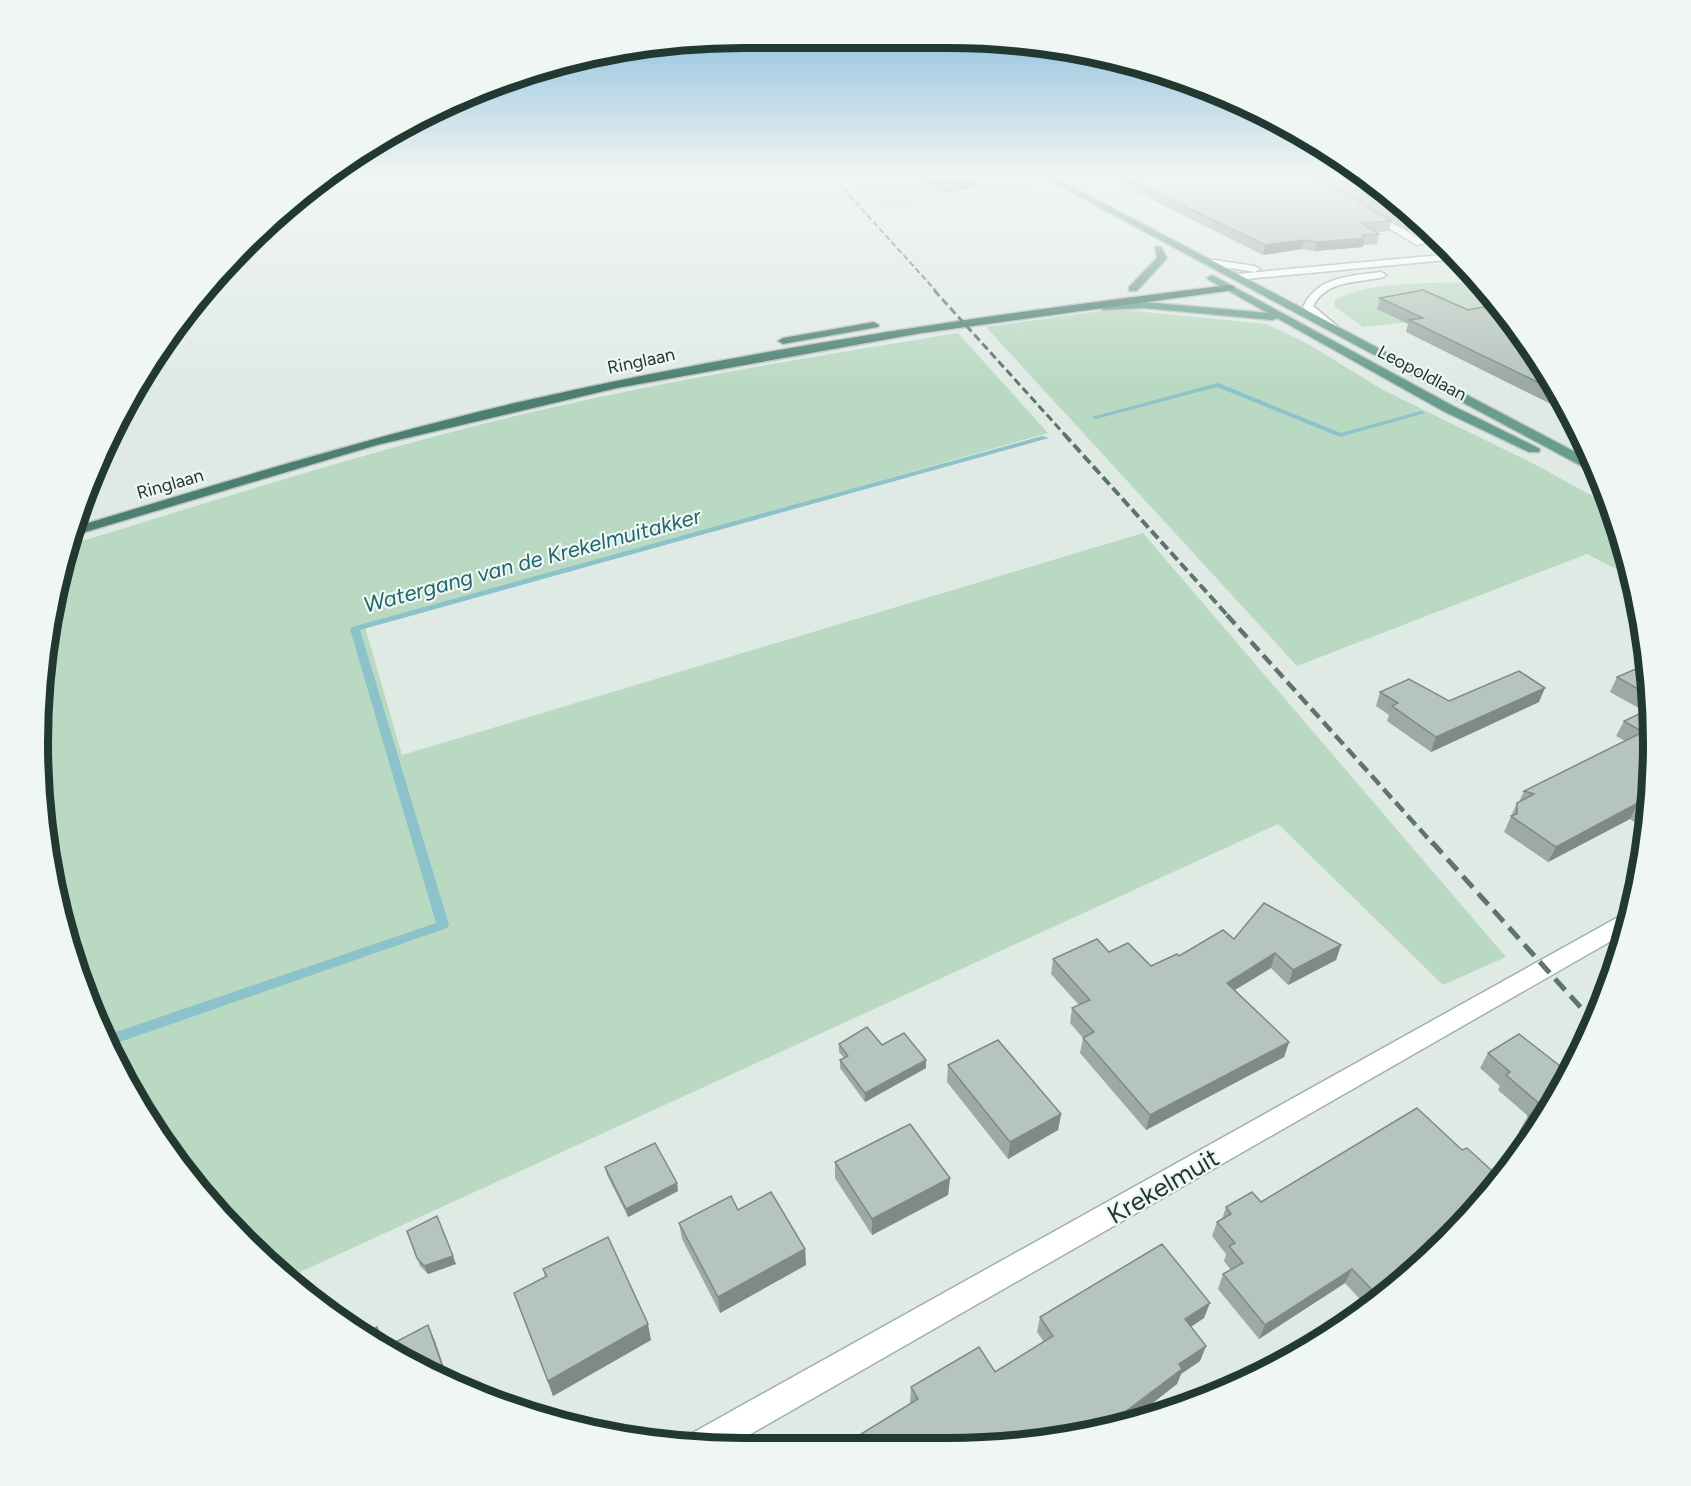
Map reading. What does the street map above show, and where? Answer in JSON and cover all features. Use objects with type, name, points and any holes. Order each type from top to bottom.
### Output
[{"type":"highway","name":"Ringlaan","points":[[87,514],[396,425],[625,373],[886,323],[1211,277]]},
{"type":"highway","name":"Ringlaan","points":[[82,530],[414,431],[623,383],[921,329],[1230,288]]},
{"type":"main road","points":[[1150,244],[1178,259]]},
{"type":"main road","points":[[1175,244],[1236,277]]},
{"type":"main road","points":[[1132,289],[1162,258],[1158,249]]},
{"type":"main road","points":[[1211,277],[1236,277],[1444,257]]},
{"type":"main road","points":[[1207,262],[1264,269],[1313,270]]},
{"type":"main road","points":[[1230,288],[1386,275],[1326,285],[1314,293],[1308,307],[1333,328]]},
{"type":"main road","name":"Leopoldlaan","points":[[1211,277],[1449,409],[1590,477]]},
{"type":"main road","name":"Leopoldlaan","points":[[1236,277],[1583,461]]},
{"type":"main road","points":[[1075,307],[1092,309],[1143,305],[1285,320]]},
{"type":"main road","name":"Krekelmuit","points":[[715,1437],[1618,927]]},
{"type":"green space","points":[[1468,282],[1494,313],[1363,327],[1335,307],[1335,300],[1349,294],[1366,289],[1403,284]]},
{"type":"green space","points":[[1116,309],[1267,324],[1310,345],[1383,390],[1536,465],[1598,499],[1621,571],[1587,554],[1297,666],[986,327]]},
{"type":"green space","points":[[958,333],[1048,433],[365,627],[402,755],[1143,533],[1506,957],[1443,985],[1278,824],[295,1274],[220,1201],[165,1129],[141,1090],[101,1009],[72,923],[61,879],[54,834],[49,788],[48,743],[49,698],[54,652],[61,607],[78,542],[350,460],[507,418],[700,377]]},
{"type":"building","points":[[1423,290],[1468,310],[1483,307],[1492,311],[1526,357],[1543,385],[1409,320],[1423,318],[1380,298]]},
{"type":"building","points":[[1639,668],[1641,691],[1617,677]]},
{"type":"building","points":[[1519,671],[1545,688],[1436,737],[1392,706],[1398,703],[1380,692],[1409,679],[1449,701]]},
{"type":"building","points":[[1642,712],[1643,732],[1624,721]]},
{"type":"building","points":[[1643,732],[1640,805],[1638,803],[1556,847],[1511,816],[1517,814],[1517,803],[1534,794],[1524,791]]},
{"type":"building","points":[[1264,903],[1341,945],[1293,970],[1275,953],[1227,983],[1289,1042],[1150,1115],[1083,1038],[1094,1032],[1072,1008],[1090,1000],[1053,959],[1097,939],[1109,952],[1128,943],[1151,966],[1177,954],[1179,956],[1223,930],[1234,939]]},
{"type":"building","points":[[867,1027],[882,1045],[904,1033],[926,1060],[865,1093],[840,1060],[848,1056],[839,1044]]},
{"type":"building","points":[[1519,1034],[1562,1067],[1541,1105],[1506,1075],[1510,1072],[1488,1053]]},
{"type":"building","points":[[998,1040],[1061,1114],[1010,1142],[948,1065]]},
{"type":"building","points":[[1417,1108],[1462,1150],[1467,1148],[1494,1172],[1471,1201],[1439,1234],[1406,1266],[1374,1292],[1352,1269],[1265,1325],[1223,1274],[1243,1263],[1229,1246],[1235,1243],[1217,1222],[1231,1214],[1226,1207],[1252,1192],[1261,1202]]},
{"type":"building","points":[[1539,1108],[1532,1119],[1528,1116]]},
{"type":"building","points":[[910,1124],[950,1178],[872,1219],[835,1162]]},
{"type":"building","points":[[655,1143],[677,1183],[626,1209],[605,1167]]},
{"type":"building","points":[[771,1192],[805,1249],[718,1297],[679,1223],[731,1196],[738,1210]]},
{"type":"building","points":[[437,1216],[453,1256],[424,1266],[417,1258],[407,1231]]},
{"type":"building","points":[[608,1237],[648,1324],[548,1381],[514,1293],[547,1276],[543,1269]]},
{"type":"building","points":[[1162,1244],[1210,1303],[1185,1319],[1206,1346],[1179,1364],[1182,1369],[1121,1416],[1084,1425],[993,1437],[855,1438],[918,1399],[911,1387],[979,1347],[995,1372],[1053,1336],[1040,1317]]},
{"type":"building","points":[[428,1325],[444,1370],[436,1366],[393,1344]]},
{"type":"building","points":[[377,1327],[380,1335],[371,1330]]},
{"type":"waterway","points":[[1096,417],[1218,385],[1340,435],[1421,413]]},
{"type":"waterway","name":"Watergang van de Krekelmuitakker","points":[[114,1038],[443,925],[355,629],[1045,438]]},
{"type":"railway","points":[[894,244],[936,291]]},
{"type":"railway","points":[[934,290],[1066,436]]},
{"type":"railway","points":[[1064,434],[1229,617]]},
{"type":"railway","points":[[1227,615],[1433,844]]},
{"type":"railway","points":[[1432,842],[1587,1015]]}]
